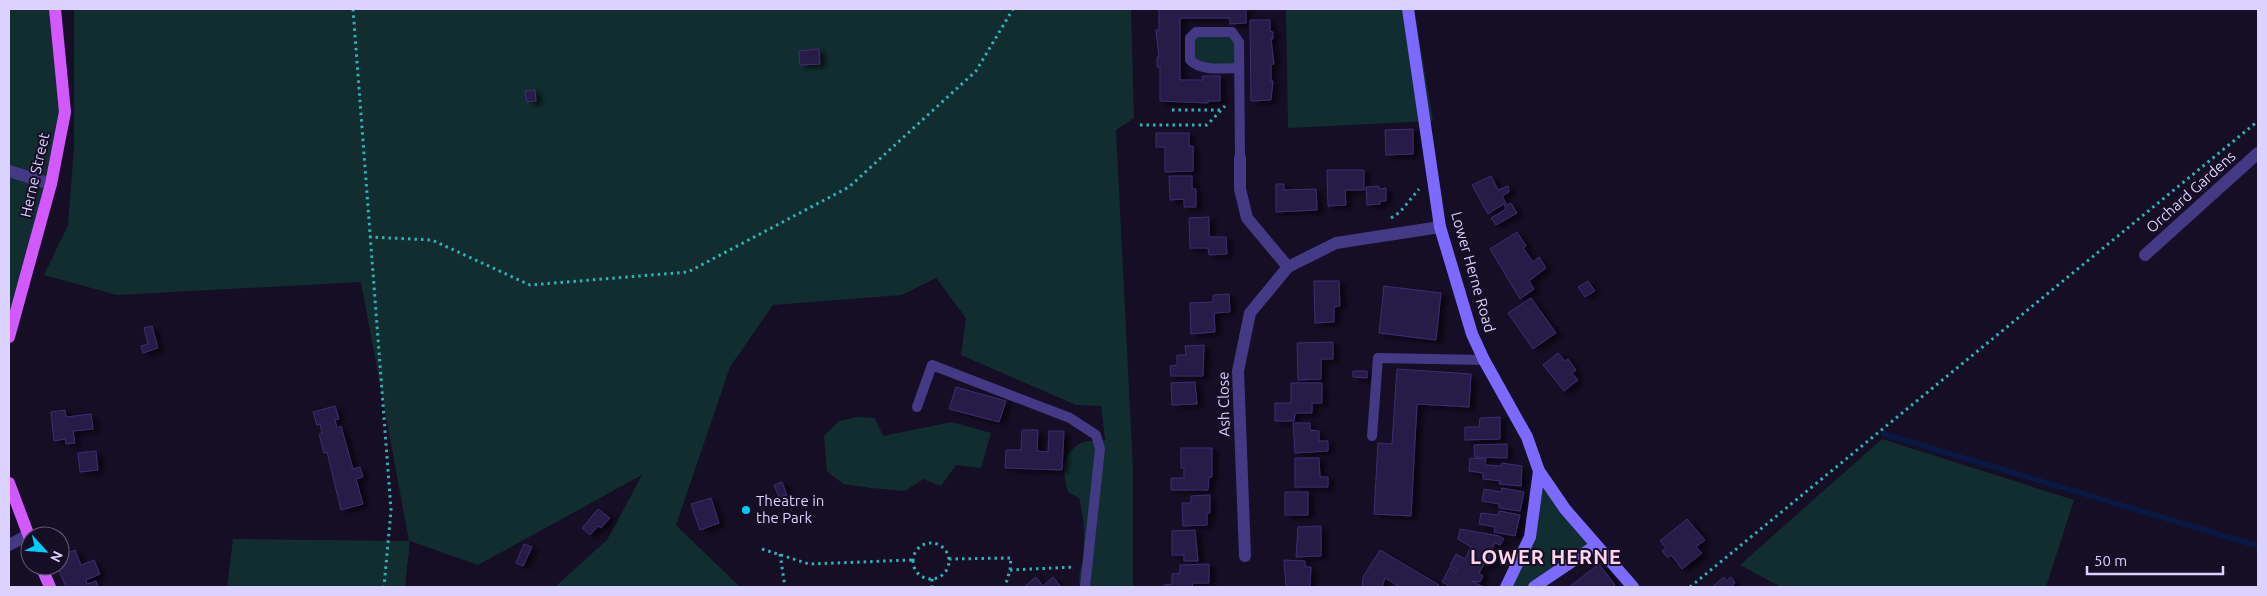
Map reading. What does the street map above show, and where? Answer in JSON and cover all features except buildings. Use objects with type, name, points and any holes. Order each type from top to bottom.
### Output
[{"type":"main road","name":"Herne Street","points":[[9,337],[51,184],[65,112],[55,9]]},
{"type":"main road","points":[[9,484],[25,526]]},
{"type":"street","name":"Lower Herne Road","points":[[1408,9],[1440,227],[1472,334],[1484,360],[1527,437],[1539,472],[1565,509],[1595,546],[1633,587]]},
{"type":"street","name":"Orchard Gardens","points":[[2145,255],[2258,153]]},
{"type":"street","points":[[1240,158],[1240,189],[1247,218],[1288,267]]},
{"type":"street","points":[[9,171],[51,184]]},
{"type":"street","name":"Ash Close","points":[[1245,556],[1238,371],[1250,312],[1288,267],[1336,243],[1440,227]]},
{"type":"street","name":"Lower Herne Road","points":[[1506,587],[1530,537],[1539,472]]},
{"type":"street","points":[[1534,587],[1595,546]]},
{"type":"lane","points":[[1239,68],[1204,68],[1195,65],[1190,60],[1190,38],[1196,32],[1232,32],[1238,42],[1239,68],[1240,158]]},
{"type":"lane","points":[[1372,436],[1378,358],[1484,360]]},
{"type":"lane","points":[[917,407],[932,365],[1070,418],[1096,435],[1100,449],[1085,587]]},
{"type":"path","points":[[354,9],[372,276],[392,510],[384,587]]},
{"type":"path","points":[[370,237],[432,240],[530,285],[688,272],[849,187],[976,72],[1013,9]]},
{"type":"path","points":[[1140,125],[1207,125],[1239,91]]},
{"type":"path","points":[[1172,110],[1221,110]]},
{"type":"path","points":[[1690,587],[2258,121]]},
{"type":"path","points":[[1385,223],[1400,212],[1417,194],[1423,181]]},
{"type":"path","points":[[927,542],[939,544],[948,553],[949,559],[947,571],[932,580],[926,579],[916,572],[912,560],[916,549],[927,542]]},
{"type":"path","points":[[762,549],[809,564],[912,560]]},
{"type":"path","points":[[780,554],[785,587]]},
{"type":"path","points":[[949,559],[1011,558],[1005,587]]},
{"type":"path","points":[[1010,570],[1086,567]]},
{"type":"path","points":[[932,580],[932,587]]},
{"type":"green space","points":[[9,9],[55,9],[65,112],[9,337]]},
{"type":"green space","points":[[74,9],[1131,9],[1134,118],[1116,130],[1133,469],[1133,587],[1080,587],[1079,583],[1084,549],[1083,519],[1079,498],[1068,492],[1064,471],[1067,458],[1074,447],[1089,441],[1105,440],[1101,406],[1076,405],[961,355],[966,318],[936,278],[902,295],[773,305],[730,367],[676,525],[740,587],[555,587],[607,540],[642,475],[478,565],[410,541],[405,587],[227,587],[233,539],[409,541],[361,282],[117,295],[44,275],[68,225],[74,148]]},
{"type":"green space","points":[[1286,9],[1414,9],[1433,121],[1288,128]]},
{"type":"green space","points":[[1232,32],[1239,68],[1195,65],[1190,38]]},
{"type":"green space","points":[[857,417],[875,418],[883,436],[952,422],[991,433],[981,468],[956,465],[941,486],[923,479],[905,491],[871,488],[843,484],[827,471],[824,436],[839,421]]},
{"type":"green space","points":[[1882,439],[2074,500],[2046,587],[1781,587],[1740,565]]},
{"type":"green space","points":[[1539,471],[1595,546],[1534,587],[1506,587],[1530,537]]},
{"type":"waterway","points":[[1884,434],[2258,546]]},
{"type":"place","name":"Theatre in the Park","points":[[746,510]]},
{"type":"district","name":"LOWER HERNE","points":[[1546,557]]}]
